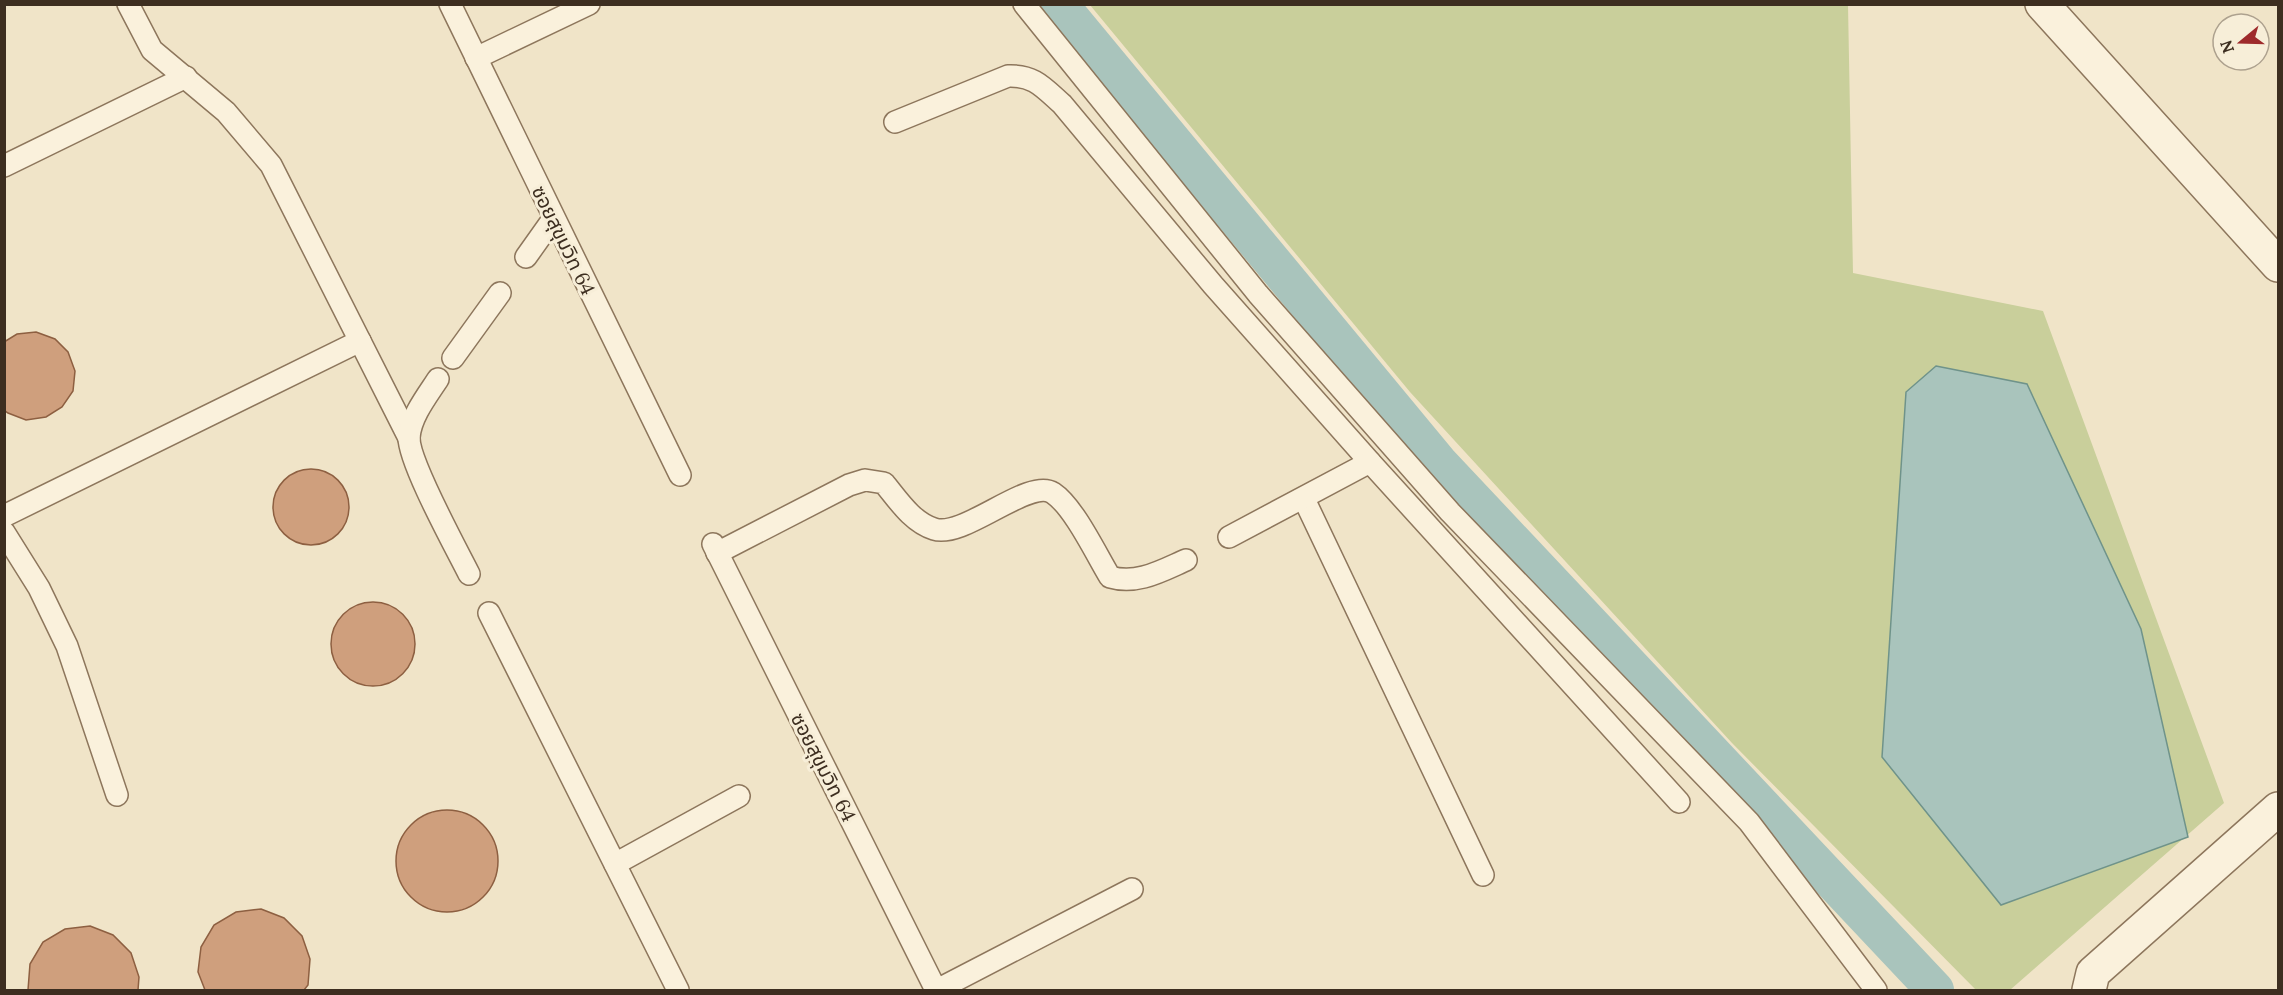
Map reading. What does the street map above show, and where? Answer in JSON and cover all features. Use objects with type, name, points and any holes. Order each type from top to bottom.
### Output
[{"type":"street","points":[[2042,4],[2278,265]]},
{"type":"street","points":[[2089,990],[2093,973],[2278,809]]},
{"type":"lane","points":[[128,4],[152,50],[226,112],[271,165],[409,438],[415,464],[469,574]]},
{"type":"lane","name":"ซอยสุขุมวิท 64","points":[[450,4],[680,475]]},
{"type":"lane","points":[[476,58],[589,4]]},
{"type":"lane","points":[[1024,4],[1258,294],[1450,512],[1749,822],[1876,990]]},
{"type":"lane","points":[[895,122],[1008,76],[1024,75],[1042,85],[1062,104],[1213,285],[1370,462],[1679,802]]},
{"type":"lane","points":[[4,166],[186,77]]},
{"type":"lane","points":[[526,257],[553,219]]},
{"type":"lane","points":[[453,358],[500,293]]},
{"type":"lane","points":[[4,516],[360,341]]},
{"type":"lane","points":[[409,438],[415,416],[438,379]]},
{"type":"lane","points":[[1229,537],[1370,462]]},
{"type":"lane","name":"ซอยสุขุมวิท 64","points":[[937,990],[715,549],[849,485],[865,480],[884,483],[916,521],[936,530],[958,527],[1037,490],[1052,492],[1070,510],[1110,577],[1122,580],[1146,578],[1186,560]]},
{"type":"lane","points":[[1304,499],[1483,875]]},
{"type":"lane","points":[[4,532],[39,588],[66,646],[117,795]]},
{"type":"lane","points":[[489,613],[678,990]]},
{"type":"lane","points":[[615,864],[739,796]]},
{"type":"lane","points":[[937,990],[1132,889]]},
{"type":"green space","points":[[1090,5],[1848,5],[1853,273],[2043,311],[2224,803],[2010,990],[1976,990],[1732,743],[1410,392]]},
{"type":"water","points":[[1936,366],[2027,384],[2141,629],[2188,837],[2001,905],[1882,757],[1906,392]]},
{"type":"building","points":[[36,332],[55,339],[68,352],[75,371],[73,391],[62,407],[46,417],[26,420],[4,410],[4,342],[17,334]]},
{"type":"building","points":[[311,469],[325,472],[338,480],[346,493],[349,507],[346,521],[338,534],[325,542],[311,545],[297,542],[284,534],[276,521],[273,507],[276,493],[284,480],[297,472]]},
{"type":"building","points":[[373,602],[389,605],[403,614],[412,628],[415,644],[412,660],[403,674],[389,683],[373,686],[357,683],[343,674],[334,660],[331,644],[334,628],[343,614],[357,605]]},
{"type":"building","points":[[447,810],[466,814],[483,825],[494,842],[498,861],[494,880],[483,897],[466,908],[447,912],[428,908],[411,897],[400,880],[396,861],[400,842],[411,825],[428,814]]},
{"type":"building","points":[[261,909],[284,918],[302,936],[310,959],[308,985],[304,990],[205,990],[198,972],[201,947],[214,925],[236,912]]},
{"type":"building","points":[[90,926],[113,935],[131,953],[139,977],[138,990],[28,990],[30,964],[43,942],[65,929]]},
{"type":"waterway","points":[[1059,4],[1440,464],[1935,990]]}]
